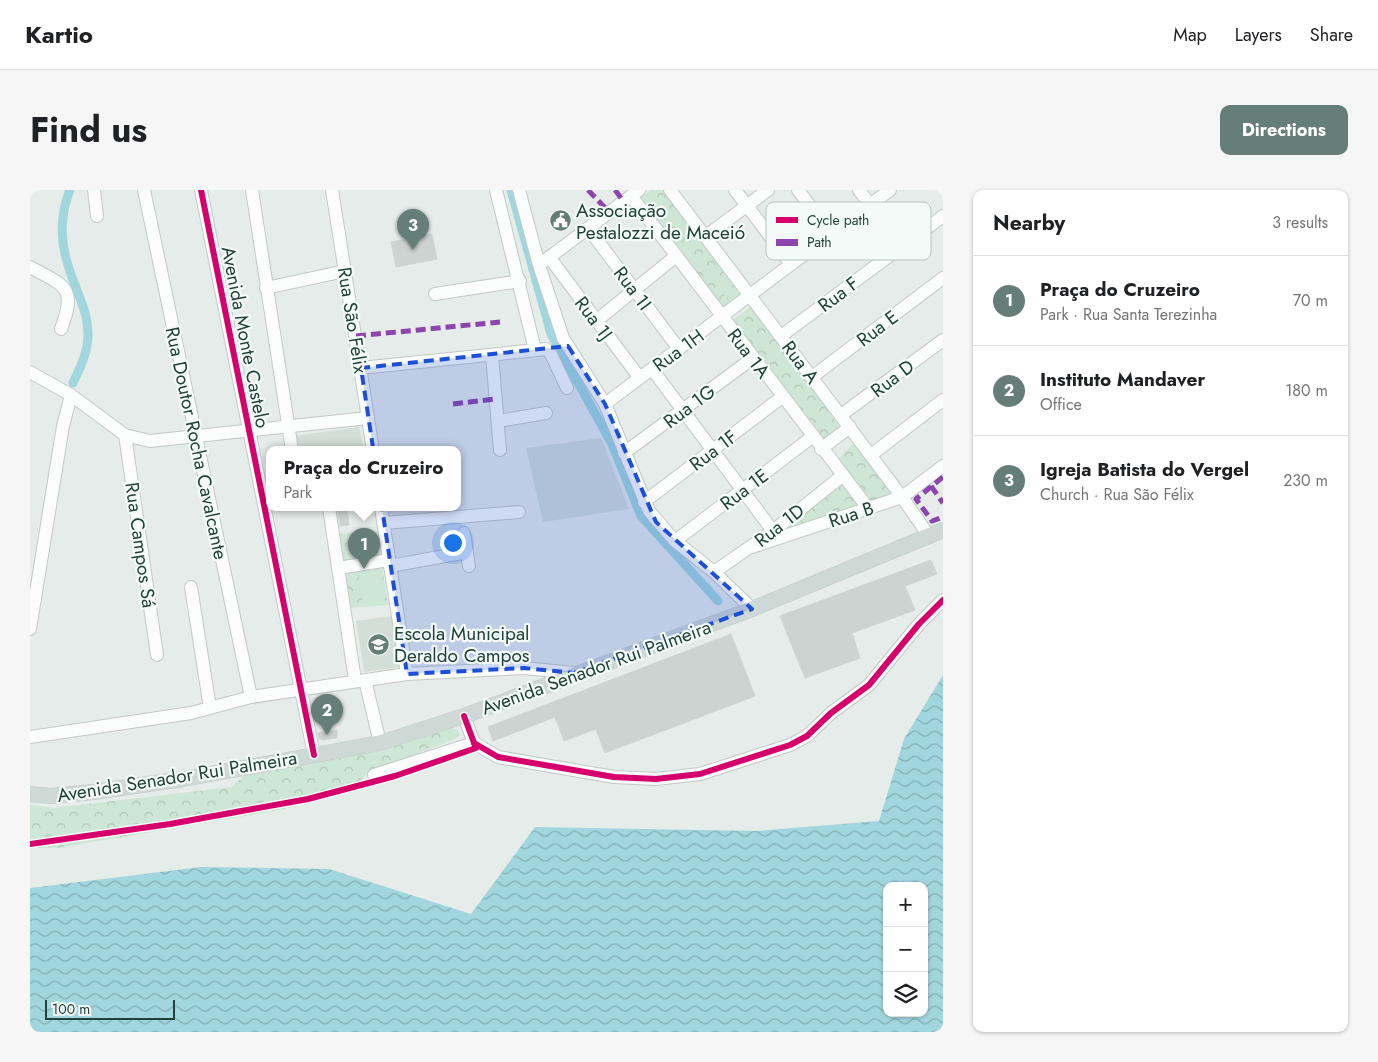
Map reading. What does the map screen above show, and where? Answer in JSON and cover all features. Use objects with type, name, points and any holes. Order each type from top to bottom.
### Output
[{"type":"main road","name":"Avenida Senador Rui Palmeira","points":[[30,794],[50,796],[94,792],[183,779],[380,743],[464,716],[574,673],[752,609],[936,533]]},
{"type":"street","points":[[94,190],[97,216]]},
{"type":"street","name":"Rua Doutor Rocha Cavalcante","points":[[144,190],[194,436],[251,696]]},
{"type":"street","name":"Avenida Monte Castelo","points":[[201,190],[314,755]]},
{"type":"street","points":[[252,190],[291,446]]},
{"type":"street","name":"Rua São Félix","points":[[332,190],[361,368],[372,446]]},
{"type":"street","points":[[496,190],[520,280],[553,349],[567,388]]},
{"type":"street","points":[[519,190],[544,261],[558,325],[553,349]]},
{"type":"street","name":"Rua A","points":[[670,190],[902,497],[936,533]]},
{"type":"street","points":[[735,190],[766,231]]},
{"type":"street","points":[[706,236],[768,190]]},
{"type":"street","points":[[798,190],[807,202]]},
{"type":"street","points":[[859,190],[868,202]]},
{"type":"street","name":"Rua 1H","points":[[874,202],[890,190]]},
{"type":"street","points":[[544,261],[635,193]]},
{"type":"street","name":"Rua 1A","points":[[635,193],[676,256],[812,437],[868,508]]},
{"type":"street","name":"Rua F","points":[[931,225],[943,216]]},
{"type":"street","name":"Rua 1I","points":[[588,228],[679,349]]},
{"type":"street","points":[[596,321],[676,256]]},
{"type":"street","points":[[788,260],[791,264]]},
{"type":"street","name":"Rua 1H","points":[[605,404],[796,260]]},
{"type":"street","name":"Rua F","points":[[781,336],[884,260]]},
{"type":"street","name":"Rua 1J","points":[[544,261],[596,321],[639,378]]},
{"type":"street","points":[[30,266],[62,285],[66,290],[70,303],[62,329]]},
{"type":"street","points":[[266,288],[346,271]]},
{"type":"street","name":"Rua E","points":[[812,377],[943,278]]},
{"type":"street","points":[[435,294],[520,280]]},
{"type":"street","name":"Rua D","points":[[841,416],[943,340]]},
{"type":"street","points":[[361,368],[553,349]]},
{"type":"street","points":[[553,349],[605,404],[644,502],[656,522],[675,541],[714,572],[752,609]]},
{"type":"street","points":[[492,354],[500,450]]},
{"type":"street","name":"Rua 1G","points":[[624,453],[753,358]]},
{"type":"street","points":[[652,369],[773,532]]},
{"type":"street","points":[[30,372],[66,393],[125,435],[150,441],[368,418]]},
{"type":"street","points":[[30,582],[66,393]]},
{"type":"street","points":[[31,623],[63,426],[66,393]]},
{"type":"street","name":"Rua 1F","points":[[644,502],[782,397]]},
{"type":"street","points":[[870,455],[943,400]]},
{"type":"street","points":[[498,421],[546,413]]},
{"type":"street","points":[[822,449],[850,427]]},
{"type":"street","name":"Rua Campos Sá","points":[[125,435],[157,655]]},
{"type":"street","name":"Rua 1E","points":[[675,541],[812,437]]},
{"type":"street","name":"Rua B","points":[[752,547],[902,497],[943,466]]},
{"type":"street","name":"Rua 1D","points":[[714,572],[773,532],[842,476]]},
{"type":"street","points":[[328,511],[360,680],[380,743]]},
{"type":"street","points":[[382,511],[407,674]]},
{"type":"street","points":[[384,523],[518,512]]},
{"type":"street","points":[[464,534],[469,566]]},
{"type":"street","points":[[338,568],[467,552]]},
{"type":"street","points":[[191,587],[210,708]]},
{"type":"street","points":[[464,716],[474,743],[498,757],[614,777],[656,779],[700,774],[790,745],[807,736],[831,713],[869,685],[919,624],[943,600]]},
{"type":"street","points":[[30,737],[191,713],[251,696],[407,674],[524,668],[574,673]]},
{"type":"street","points":[[374,775],[474,743]]},
{"type":"highlighted area","points":[[568,346],[605,404],[656,522],[752,609],[574,673],[524,668],[407,674],[361,368]]},
{"type":"shaded area","points":[[359,427],[363,446],[296,446],[294,436]]},
{"type":"shaded area","points":[[601,438],[629,509],[543,522],[526,448]]},
{"type":"shaded area","name":"Escola Municipal Deraldo Campos","points":[[391,616],[400,667],[364,672],[356,621]]},
{"type":"green space","points":[[651,190],[665,190],[743,296],[724,312],[639,199]]},
{"type":"green space","points":[[717,272],[734,293],[726,298],[710,277]]},
{"type":"green space","points":[[752,306],[847,437],[828,450],[731,321]]},
{"type":"green space","points":[[857,440],[894,493],[867,503],[836,461]]},
{"type":"green space","points":[[842,482],[862,509],[777,534]]},
{"type":"green space","points":[[377,531],[388,605],[351,608],[340,534]]},
{"type":"green space","points":[[381,564],[385,604],[363,606],[358,567]]},
{"type":"green space","points":[[450,728],[458,730],[459,735],[455,739],[367,773],[353,791],[280,810],[58,848],[30,848],[30,805],[54,808],[231,787],[247,773]]},
{"type":"water","points":[[943,675],[943,1032],[30,1032],[30,888],[201,867],[329,869],[471,914],[535,827],[757,831],[879,821],[904,739]]},
{"type":"building","points":[[432,234],[437,259],[396,267],[391,242]]},
{"type":"building","points":[[338,511],[347,511],[349,525],[340,526]]},
{"type":"building","points":[[931,560],[937,574],[905,586],[915,610],[852,633],[860,658],[805,678],[780,616]]},
{"type":"building","points":[[731,634],[755,696],[605,753],[596,729],[564,741],[555,717],[493,741],[488,727]]},
{"type":"building","points":[[337,730],[337,738],[322,740],[319,738],[318,733]]},
{"type":"waterway","points":[[70,190],[64,208],[62,237],[65,256],[84,308],[88,335],[85,354],[73,383]]},
{"type":"waterway","points":[[511,190],[551,334],[612,444],[641,516],[718,601]]},
{"type":"marked path","points":[[588,190],[609,212]]},
{"type":"marked path","points":[[615,190],[624,202]]},
{"type":"marked path","points":[[356,336],[500,322]]},
{"type":"marked path","points":[[453,404],[495,399]]},
{"type":"marked path","points":[[943,477],[916,499],[932,521],[943,517]]},
{"type":"marked path","points":[[931,486],[943,503]]},
{"type":"cycle path","points":[[201,190],[314,755]]},
{"type":"cycle path","points":[[474,743],[498,757],[614,777],[656,779],[700,774],[790,745],[807,736],[831,713],[869,685],[919,624],[943,600]]},
{"type":"cycle path","points":[[30,844],[170,824],[308,799],[395,776],[476,748],[464,716]]},
{"type":"place","name":"Associação Pestalozzi de Maceió","points":[[560,221]]},
{"type":"place","name":"Igreja Batista do Vergel","points":[[413,250]]},
{"type":"place","name":"Praça do Cruzeiro","points":[[364,569]]},
{"type":"place","name":"Escola Municipal Deraldo Campos","points":[[378,644]]},
{"type":"place","name":"Instituto Mandaver","points":[[327,735]]}]
